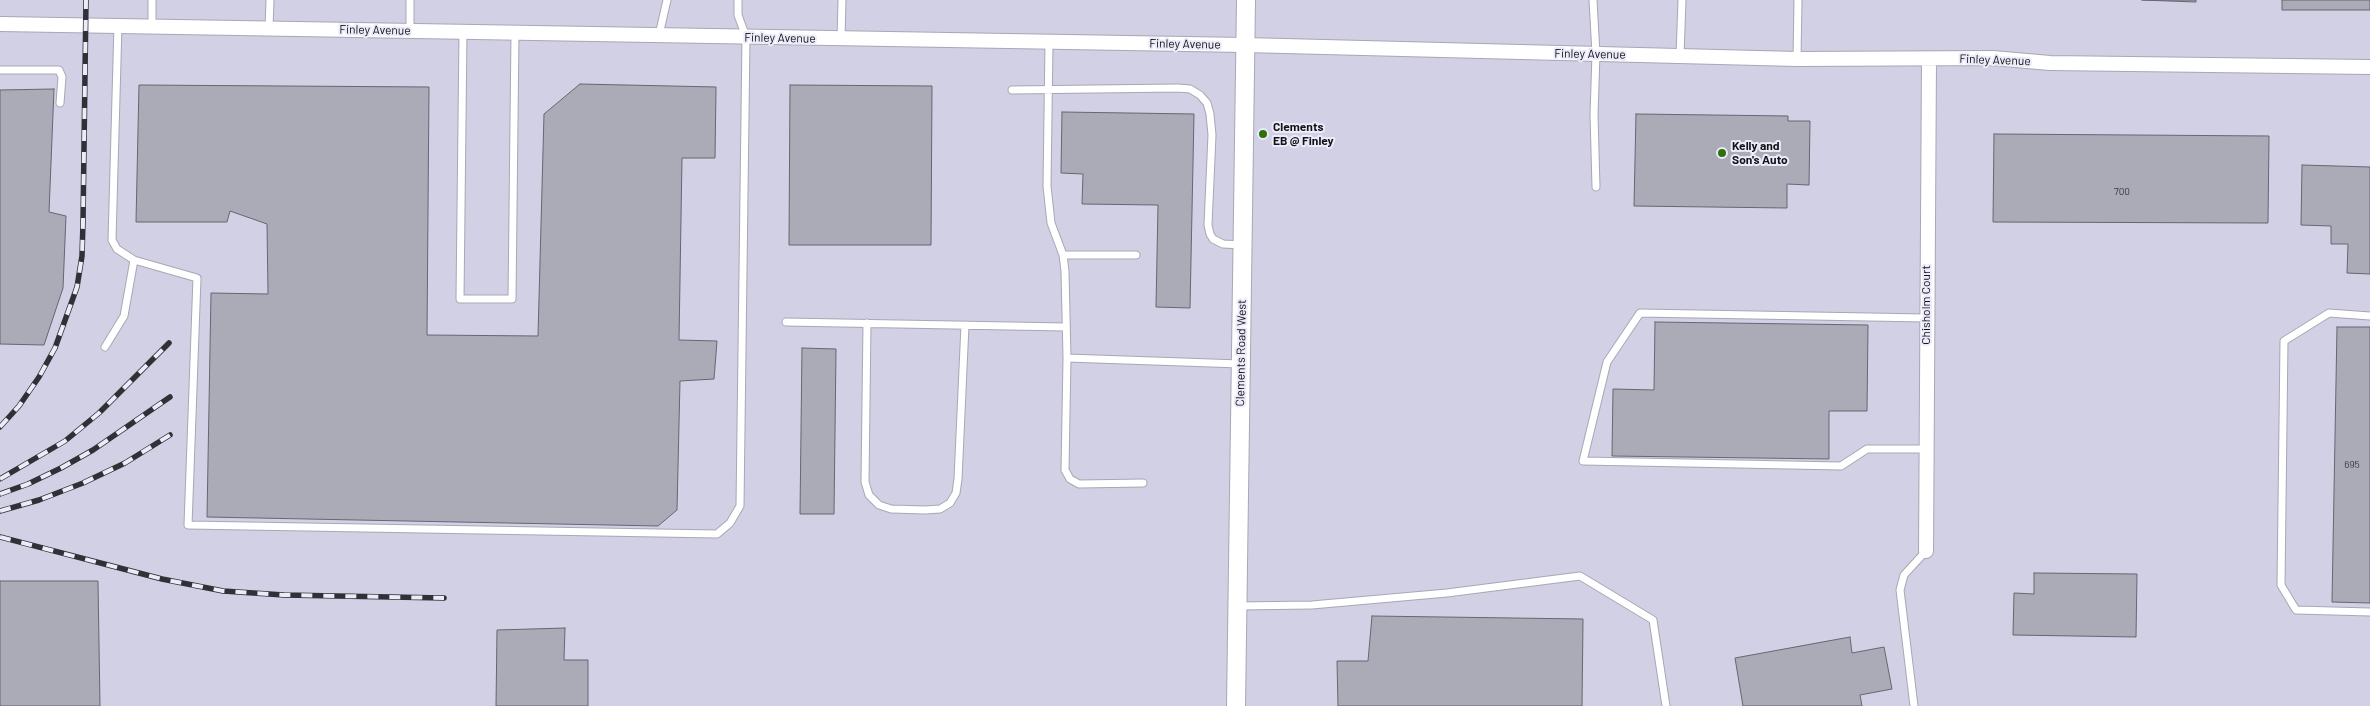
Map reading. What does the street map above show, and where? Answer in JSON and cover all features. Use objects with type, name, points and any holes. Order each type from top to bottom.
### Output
[{"type":"street","name":"Clements Road West","points":[[1236,706],[1246,0]]},
{"type":"street","name":"Finley Avenue","points":[[0,24],[1245,45],[1797,59],[1929,60],[1993,58],[2050,63],[2370,67]]},
{"type":"street","name":"Chisholm Court","points":[[1926,551],[1929,60]]},
{"type":"lane","points":[[152,0],[152,26]]},
{"type":"lane","points":[[269,28],[270,0]]},
{"type":"lane","points":[[410,0],[410,31]]},
{"type":"lane","points":[[659,35],[667,0]]},
{"type":"lane","points":[[118,25],[112,240],[117,249],[134,260],[197,278],[188,525],[717,534],[730,523],[740,506],[746,37],[738,15],[738,0]]},
{"type":"lane","points":[[841,39],[842,0]]},
{"type":"lane","points":[[1593,0],[1596,54],[1594,116],[1596,187]]},
{"type":"lane","points":[[1680,56],[1680,2],[1682,0]]},
{"type":"lane","points":[[1797,59],[1798,0]]},
{"type":"lane","points":[[463,32],[460,299],[512,299],[515,33]]},
{"type":"lane","points":[[1049,43],[1047,186],[1051,223],[1064,255],[1067,358],[1065,470],[1070,478],[1079,484],[1143,483]]},
{"type":"lane","points":[[0,70],[59,70],[62,77],[60,103]]},
{"type":"lane","points":[[1012,90],[1178,88],[1190,89],[1200,95],[1207,102],[1212,135],[1208,225],[1210,234],[1213,239],[1223,244],[1243,245]]},
{"type":"lane","points":[[1064,255],[1136,255]]},
{"type":"lane","points":[[105,347],[124,316],[134,260]]},
{"type":"lane","points":[[1926,318],[1640,313],[1607,362],[1583,461],[1841,466],[1868,449],[1926,449]]},
{"type":"lane","points":[[2370,316],[2329,313],[2284,341],[2281,585],[2296,610],[2370,612]]},
{"type":"lane","points":[[786,322],[1066,327]]},
{"type":"lane","points":[[866,323],[865,482],[869,494],[879,505],[891,509],[925,510],[940,509],[950,503],[956,493],[965,325]]},
{"type":"lane","points":[[1067,358],[1240,364]]},
{"type":"lane","points":[[1914,706],[1900,590],[1904,575],[1926,551]]},
{"type":"lane","points":[[1238,606],[1312,605],[1437,594],[1580,576],[1653,620],[1666,706]]},
{"type":"shaded area","points":[[0,0],[2370,0],[2370,706],[0,706]]},
{"type":"building","points":[[2142,0],[2196,0],[2196,2]]},
{"type":"building","points":[[2282,0],[2370,0],[2370,10],[2282,10]]},
{"type":"building","points":[[580,84],[716,87],[715,158],[682,158],[679,340],[717,341],[714,379],[680,381],[677,510],[658,526],[207,517],[211,293],[268,294],[267,224],[230,211],[227,222],[136,222],[139,85],[429,87],[427,335],[538,336],[544,114]]},
{"type":"building","points":[[790,85],[932,86],[931,245],[789,245]]},
{"type":"building","points":[[54,89],[49,212],[66,216],[63,288],[44,345],[0,344],[0,90]]},
{"type":"building","points":[[1062,112],[1194,114],[1190,308],[1156,307],[1158,205],[1082,204],[1083,174],[1061,173]]},
{"type":"building","name":"Kelly and Son's Auto","points":[[1636,114],[1788,116],[1788,121],[1810,121],[1809,185],[1787,184],[1787,208],[1634,206]]},
{"type":"building","points":[[1994,134],[2269,136],[2268,223],[1993,222]]},
{"type":"building","points":[[2302,165],[2370,167],[2370,274],[2347,273],[2348,244],[2331,244],[2331,226],[2301,225]]},
{"type":"building","points":[[1655,322],[1868,325],[1867,411],[1829,411],[1829,459],[1612,456],[1613,389],[1654,390]]},
{"type":"building","points":[[2337,327],[2370,327],[2370,603],[2332,602]]},
{"type":"building","points":[[802,348],[836,349],[834,514],[800,514]]},
{"type":"building","points":[[2034,573],[2137,574],[2136,637],[2013,635],[2014,593],[2034,594]]},
{"type":"building","points":[[0,581],[98,581],[100,706],[0,706]]},
{"type":"building","points":[[1372,616],[1583,619],[1582,706],[1338,706],[1337,661],[1368,661]]},
{"type":"building","points":[[565,628],[564,660],[588,660],[588,706],[496,706],[497,630]]},
{"type":"building","points":[[1850,637],[1852,653],[1884,647],[1892,689],[1860,695],[1862,706],[1743,706],[1735,658]]},
{"type":"railway","points":[[0,427],[19,406],[39,377],[55,348],[77,287],[82,256],[86,0]]},
{"type":"railway","points":[[0,479],[65,441],[99,413],[169,343]]},
{"type":"railway","points":[[0,494],[28,484],[93,450],[170,397]]},
{"type":"railway","points":[[0,511],[39,500],[83,483],[125,463],[170,435]]},
{"type":"railway","points":[[0,537],[162,579],[223,591],[284,595],[444,598]]},
{"type":"place","name":"Clements EB @ Finley","points":[[1263,134]]},
{"type":"place","name":"Kelly and Son's Auto","points":[[1722,153]]}]
